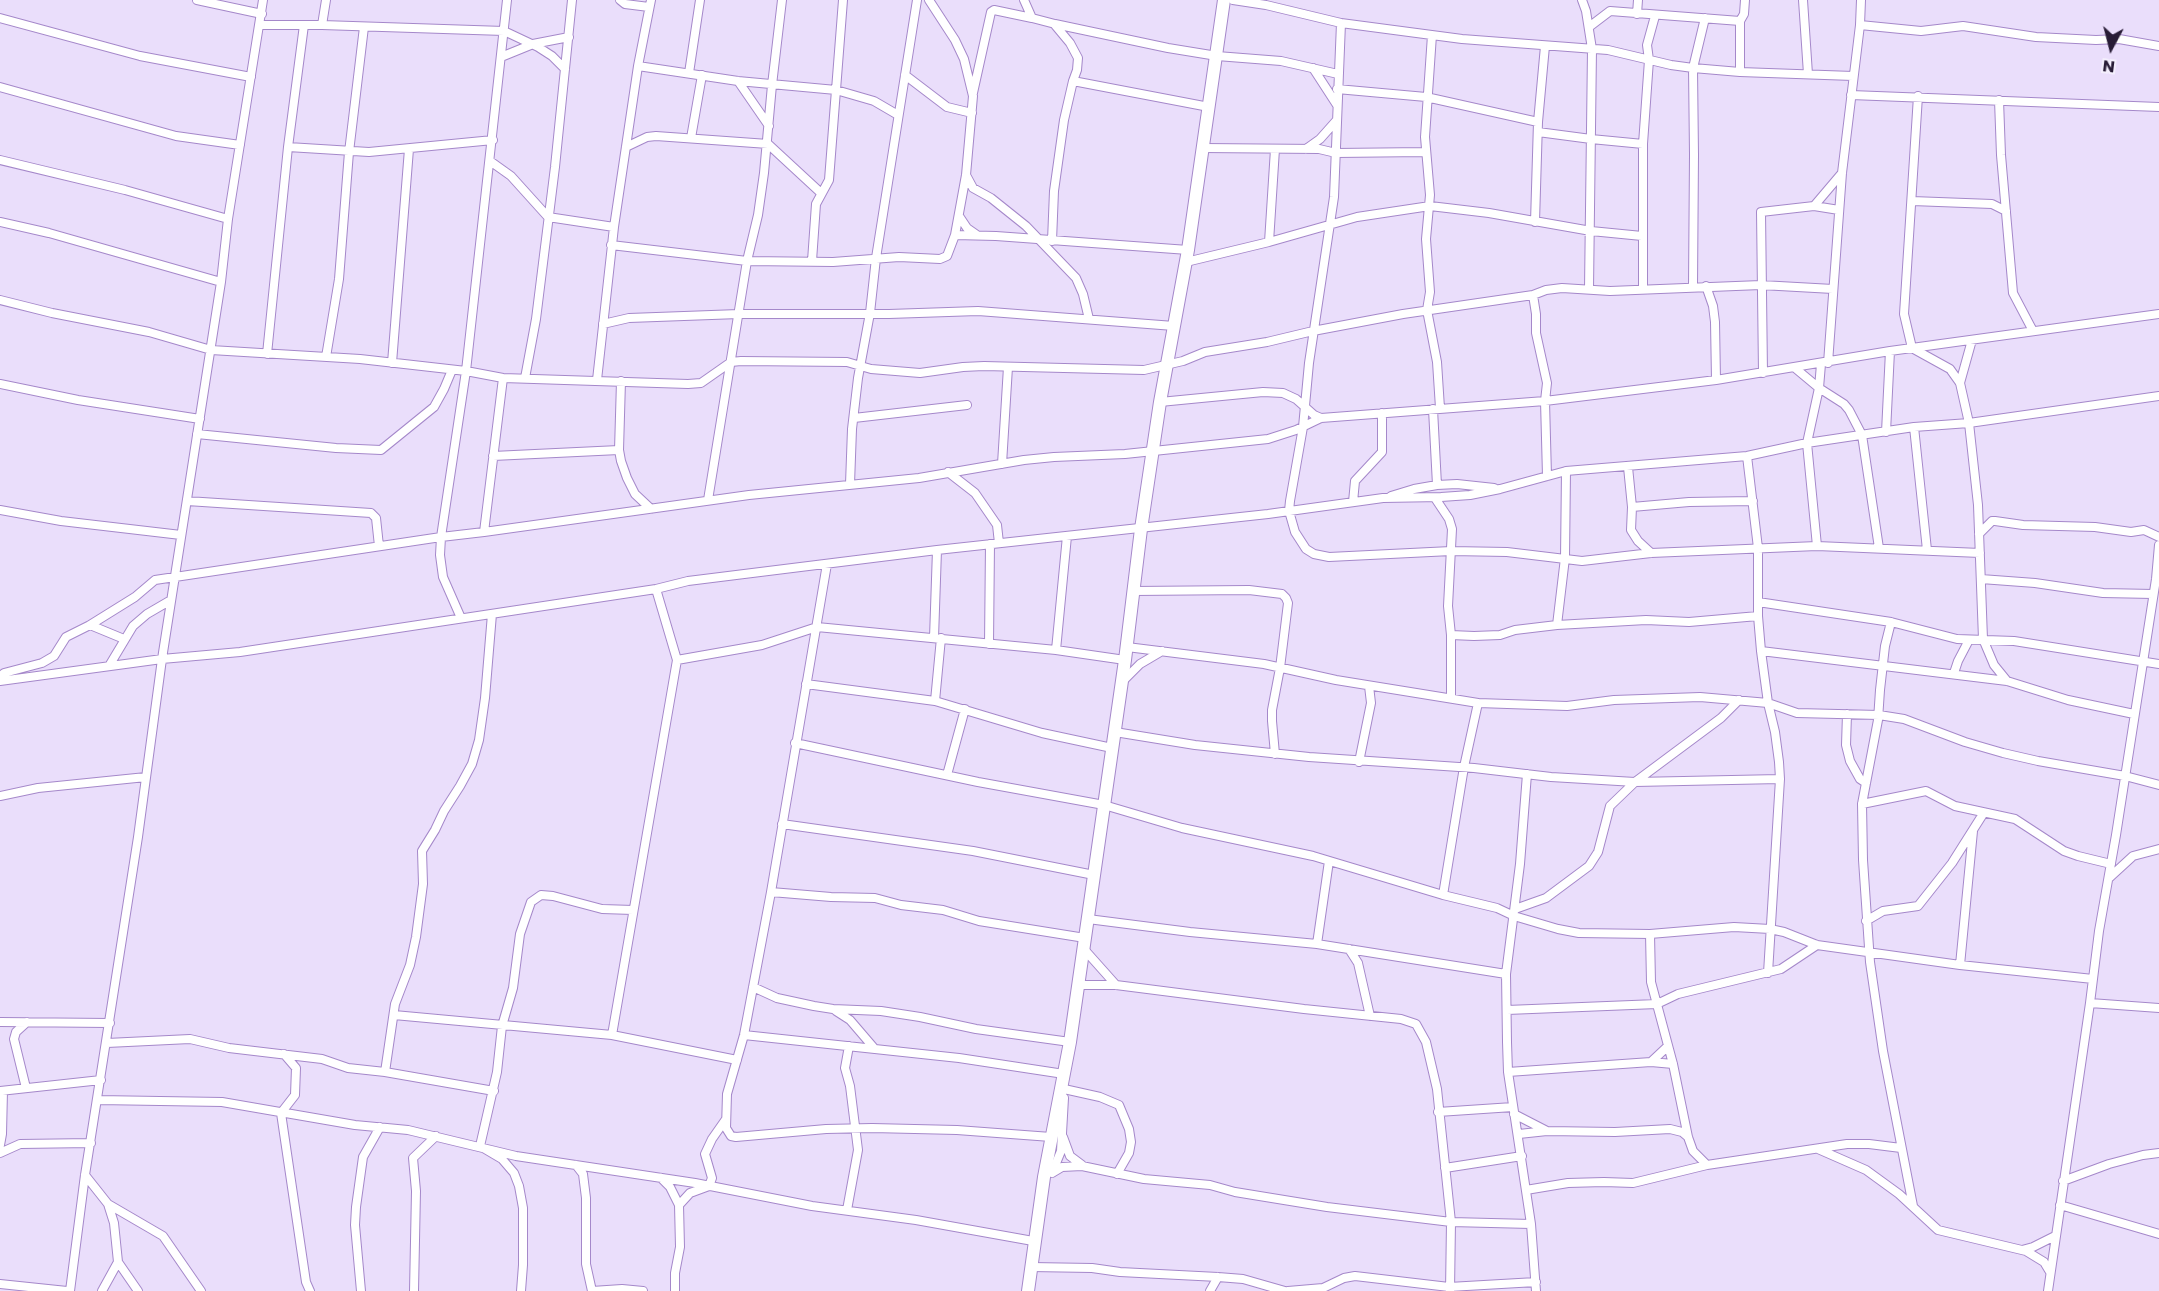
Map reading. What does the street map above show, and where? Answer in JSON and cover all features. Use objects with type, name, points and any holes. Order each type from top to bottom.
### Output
[{"type":"street","points":[[197,0],[262,14]]},
{"type":"street","points":[[0,1284],[69,1291],[174,578],[211,350],[228,219],[263,0]]},
{"type":"street","points":[[322,25],[326,0]]},
{"type":"street","points":[[461,618],[443,577],[440,555],[441,537],[466,371],[507,0]]},
{"type":"street","points":[[525,378],[536,318],[549,217],[572,0]]},
{"type":"street","points":[[597,380],[611,245],[638,66],[650,4],[625,4],[620,0]]},
{"type":"street","points":[[689,73],[700,0]]},
{"type":"street","points":[[708,500],[747,261],[758,215],[768,144],[782,0]]},
{"type":"street","points":[[812,261],[816,204],[829,180],[843,0]]},
{"type":"street","points":[[850,484],[860,367],[917,0]]},
{"type":"street","points":[[929,0],[956,40],[964,59],[973,96]]},
{"type":"street","points":[[1024,0],[1032,18]]},
{"type":"street","points":[[1028,1291],[1041,1191],[1057,1136],[1122,683],[1141,529],[1166,366],[1187,256],[1224,0]]},
{"type":"street","points":[[1233,0],[1266,5],[1341,23],[1432,35],[1608,50],[1693,68],[1853,76]]},
{"type":"street","points":[[1582,0],[1592,49],[1589,289]]},
{"type":"street","points":[[1637,14],[1638,0]]},
{"type":"street","points":[[1740,72],[1740,21],[1744,14],[1745,0]]},
{"type":"street","points":[[1803,0],[1808,75]]},
{"type":"street","points":[[1817,546],[1807,442],[1824,363],[1861,0]]},
{"type":"street","points":[[611,245],[747,261],[944,258],[949,253],[959,216],[966,176],[973,96],[991,12],[994,10],[1217,56],[1281,61],[1338,74]]},
{"type":"street","points":[[1588,27],[1611,11],[1740,21]]},
{"type":"street","points":[[1642,288],[1643,144],[1647,45],[1655,16]]},
{"type":"street","points":[[0,18],[140,56],[251,77]]},
{"type":"street","points":[[1693,286],[1693,68],[1705,18]]},
{"type":"street","points":[[1341,23],[1334,197],[1313,331],[1303,427],[1289,511],[1298,538],[1305,549],[1319,556],[1347,557],[1451,551],[1507,552],[1593,560],[1651,553],[1817,546],[1980,553]]},
{"type":"street","points":[[1052,241],[1054,191],[1064,120],[1078,58],[1055,24]]},
{"type":"street","points":[[260,25],[504,31],[533,44],[552,56],[565,69]]},
{"type":"street","points":[[267,354],[288,147],[304,25]]},
{"type":"street","points":[[1860,26],[1921,32],[1963,26],[2037,37],[2119,39],[2159,46]]},
{"type":"street","points":[[326,357],[339,279],[349,152],[364,27]]},
{"type":"street","points":[[1432,35],[1426,97],[1425,152],[1430,206],[1426,239],[1430,292],[1427,310],[1437,362],[1437,485]]},
{"type":"street","points":[[501,57],[533,44],[569,38]]},
{"type":"street","points":[[1535,222],[1538,122],[1545,46]]},
{"type":"street","points":[[638,66],[738,81],[836,90],[874,101],[898,115]]},
{"type":"street","points":[[1313,69],[1337,105]]},
{"type":"street","points":[[691,138],[702,75]]},
{"type":"street","points":[[904,75],[947,107],[972,113]]},
{"type":"street","points":[[738,81],[769,126]]},
{"type":"street","points":[[1073,81],[1209,107]]},
{"type":"street","points":[[0,87],[176,136],[240,145]]},
{"type":"street","points":[[1337,89],[1426,97],[1538,122]]},
{"type":"street","points":[[1851,94],[2159,107]]},
{"type":"street","points":[[1918,96],[1904,314],[1912,348],[1950,369],[1960,383],[1969,423],[1978,505],[1983,639],[1994,665],[2007,681]]},
{"type":"street","points":[[1999,100],[2001,155],[2013,293],[2033,331]]},
{"type":"street","points":[[1306,149],[1320,139],[1336,121]]},
{"type":"street","points":[[1538,132],[1643,144]]},
{"type":"street","points":[[626,147],[647,137],[656,136],[768,144],[821,193]]},
{"type":"street","points":[[288,147],[349,152],[409,149],[493,140]]},
{"type":"street","points":[[1203,148],[1306,149],[1336,153],[1425,152]]},
{"type":"street","points":[[392,363],[398,263],[404,226],[409,149]]},
{"type":"street","points":[[1269,242],[1275,149]]},
{"type":"street","points":[[0,160],[125,190],[228,219]]},
{"type":"street","points":[[490,161],[511,176],[549,217],[614,227]]},
{"type":"street","points":[[1814,206],[1842,173]]},
{"type":"street","points":[[966,176],[973,188],[1008,211],[1076,278],[1083,294],[1089,319]]},
{"type":"street","points":[[1912,201],[1992,204],[2006,211]]},
{"type":"street","points":[[955,235],[1052,241],[1187,256],[1269,242],[1376,213],[1430,206],[1490,213],[1591,231],[1642,236]]},
{"type":"street","points":[[1763,373],[1761,212],[1814,206],[1839,210]]},
{"type":"street","points":[[959,216],[967,228],[980,236]]},
{"type":"street","points":[[0,222],[50,233],[221,282]]},
{"type":"street","points":[[0,300],[149,332],[211,350],[392,363],[466,371],[503,378],[688,384],[701,383],[731,362],[847,362],[860,367],[920,373],[963,367],[1144,370],[1166,366],[1205,352],[1427,310],[1533,295],[1546,290],[1562,288],[1610,291],[1761,285],[1833,289]]},
{"type":"street","points":[[1706,286],[1713,306],[1715,322],[1716,380]]},
{"type":"street","points":[[1533,295],[1536,333],[1547,383],[1545,401],[1547,476]]},
{"type":"street","points":[[603,324],[629,318],[739,314],[978,311],[1174,326]]},
{"type":"street","points":[[1160,402],[1263,392],[1290,395],[1314,416],[1321,418],[1545,401],[1716,380],[1890,351],[2159,314]]},
{"type":"street","points":[[1960,383],[1972,340]]},
{"type":"street","points":[[1886,432],[1890,351]]},
{"type":"street","points":[[1002,464],[1008,367]]},
{"type":"street","points":[[1795,368],[1810,378],[1819,388],[1844,404],[1850,410],[1862,435],[1879,548]]},
{"type":"street","points":[[197,434],[336,448],[381,450],[434,407],[452,370]]},
{"type":"street","points":[[483,532],[503,378]]},
{"type":"street","points":[[621,381],[619,450],[627,478],[635,494],[651,509]]},
{"type":"street","points":[[0,384],[78,400],[200,419]]},
{"type":"street","points":[[0,679],[240,652],[656,589],[688,581],[995,543],[1141,529],[1383,498],[1470,495],[1566,471],[1747,456],[1807,442],[1914,427],[1969,423],[2159,396]]},
{"type":"street","points":[[854,418],[967,405]]},
{"type":"street","points":[[1353,502],[1358,477],[1382,452],[1382,413]]},
{"type":"street","points":[[0,679],[4,673],[42,663],[54,657],[66,637],[135,597],[150,582],[379,546],[708,500],[919,478],[1054,457],[1154,451],[1268,439],[1321,418]]},
{"type":"street","points":[[1914,427],[1927,550]]},
{"type":"street","points":[[493,456],[619,450]]},
{"type":"street","points":[[1747,456],[1758,548],[1758,616],[1761,651],[1768,703],[1775,732],[1780,779],[1768,973]]},
{"type":"street","points":[[1628,467],[1632,507],[1631,530],[1651,553]]},
{"type":"street","points":[[1557,625],[1565,558],[1566,471]]},
{"type":"street","points":[[948,472],[975,494],[997,525],[990,644]]},
{"type":"street","points":[[1383,498],[1437,485],[1476,485],[1500,489]]},
{"type":"street","points":[[1435,498],[1449,519],[1452,529],[1448,606],[1451,635],[1451,697]]},
{"type":"street","points":[[187,501],[371,513],[376,518],[379,546]]},
{"type":"street","points":[[1632,507],[1689,502],[1753,501]]},
{"type":"street","points":[[0,510],[61,521],[181,535]]},
{"type":"street","points":[[1979,534],[1992,521],[1995,521],[2023,525],[2096,527],[2131,532],[2144,530],[2159,537]]},
{"type":"street","points":[[1056,650],[1067,536]]},
{"type":"street","points":[[2048,1291],[2108,878],[2157,580],[2159,545]]},
{"type":"street","points":[[935,701],[938,638],[937,550]]},
{"type":"street","points":[[827,564],[771,892],[744,1035],[727,1094],[728,1132],[731,1136],[736,1137],[817,1129],[855,1128],[957,1130],[1057,1136]]},
{"type":"street","points":[[1981,579],[2103,592],[2153,594]]},
{"type":"street","points":[[612,1035],[677,660],[656,589]]},
{"type":"street","points":[[1133,591],[1238,590],[1282,594],[1286,598],[1288,603],[1272,721],[1275,754]]},
{"type":"street","points":[[109,666],[133,626],[147,614],[171,600]]},
{"type":"street","points":[[1758,602],[1891,622],[1940,636],[1969,640],[2014,641],[2159,664]]},
{"type":"street","points":[[385,1072],[395,1004],[410,965],[416,937],[423,884],[422,851],[472,764],[479,740],[492,614]]},
{"type":"street","points":[[1451,635],[1500,634],[1557,625],[1653,620],[1689,622],[1758,616]]},
{"type":"street","points":[[1891,622],[1883,665],[1879,715],[1862,804],[1866,921],[1868,951],[1898,1135],[1913,1206]]},
{"type":"street","points":[[90,625],[124,639]]},
{"type":"street","points":[[677,660],[762,645],[818,627],[1056,650],[1125,660]]},
{"type":"street","points":[[1954,673],[1969,640]]},
{"type":"street","points":[[1127,646],[1237,660],[1369,686],[1478,703],[1547,706],[1614,700],[1675,698],[1768,703],[1797,713],[1879,715],[1904,719],[1965,742],[2003,753],[2125,776],[2159,785]]},
{"type":"street","points":[[1122,683],[1140,664],[1162,651]]},
{"type":"street","points":[[1761,651],[2007,681],[2068,700],[2134,714]]},
{"type":"street","points":[[806,684],[935,701],[1042,733],[1112,748]]},
{"type":"street","points":[[1359,762],[1371,704],[1369,686]]},
{"type":"street","points":[[1514,912],[1546,898],[1589,866],[1598,852],[1610,806],[1635,782],[1722,718],[1739,700]]},
{"type":"street","points":[[1443,895],[1464,767],[1478,703]]},
{"type":"street","points":[[947,775],[965,709]]},
{"type":"street","points":[[1847,714],[1846,745],[1850,761],[1860,779],[1866,783]]},
{"type":"street","points":[[1114,732],[1195,745],[1275,754],[1359,762],[1464,767],[1551,777],[1635,782],[1780,779]]},
{"type":"street","points":[[795,743],[1104,805],[1154,821],[1289,850],[1443,895],[1514,912],[1542,925],[1579,933],[1650,934],[1734,927],[1770,929],[1817,945],[1960,965],[2093,979]]},
{"type":"street","points":[[1031,1268],[1092,1268],[1120,1272],[1243,1279],[1286,1291],[1323,1289],[1344,1278],[1355,1276],[1450,1289],[1536,1287],[1531,1224],[1508,1072],[1506,974],[1527,774]]},
{"type":"street","points":[[0,796],[38,788],[146,777]]},
{"type":"street","points":[[1862,804],[1926,791],[1955,806],[1983,814],[2015,819],[2064,851],[2111,864]]},
{"type":"street","points":[[1866,921],[1883,911],[1918,906],[1952,862],[1983,814]]},
{"type":"street","points":[[782,824],[974,851],[1094,875]]},
{"type":"street","points":[[1960,965],[1973,829]]},
{"type":"street","points":[[2108,878],[2133,856],[2159,849]]},
{"type":"street","points":[[1317,944],[1329,861]]},
{"type":"street","points":[[771,892],[875,898],[901,905],[943,910],[1084,943],[1116,985]]},
{"type":"street","points":[[480,1146],[494,1091],[502,1026],[513,988],[520,934],[531,902],[541,896],[554,896],[602,909],[633,910]]},
{"type":"street","points":[[1088,919],[1190,932],[1317,944],[1506,974]]},
{"type":"street","points":[[1650,934],[1650,972],[1688,1137],[1693,1151],[1707,1166]]},
{"type":"street","points":[[1507,1010],[1657,1004],[1678,994],[1781,969],[1817,945]]},
{"type":"street","points":[[1349,950],[1358,963],[1370,1016]]},
{"type":"street","points":[[1870,962],[1879,953]]},
{"type":"street","points":[[1078,985],[1116,985],[1401,1019],[1416,1024],[1426,1042],[1431,1059],[1438,1112],[1450,1222],[1450,1289]]},
{"type":"street","points":[[753,987],[792,1002],[833,1009],[901,1014],[976,1029],[1070,1042]]},
{"type":"street","points":[[2091,1003],[2159,1008]]},
{"type":"street","points":[[833,1009],[850,1020],[874,1048]]},
{"type":"street","points":[[394,1015],[612,1035],[737,1060]]},
{"type":"street","points":[[0,1022],[110,1023]]},
{"type":"street","points":[[26,1088],[14,1039],[16,1032],[27,1022]]},
{"type":"street","points":[[744,1035],[874,1048],[1064,1081],[1119,1105],[1130,1129],[1131,1142],[1129,1153],[1117,1174]]},
{"type":"street","points":[[107,1043],[190,1039],[229,1048],[322,1059],[348,1068],[385,1072],[494,1091]]},
{"type":"street","points":[[847,1210],[858,1150],[850,1086],[845,1068],[849,1046]]},
{"type":"street","points":[[1651,1062],[1667,1047]]},
{"type":"street","points":[[284,1054],[296,1068],[295,1095],[281,1113],[306,1282],[310,1291]]},
{"type":"street","points":[[1508,1072],[1651,1062],[1673,1064]]},
{"type":"street","points":[[0,1145],[2,1091],[101,1080]]},
{"type":"street","points":[[98,1100],[222,1102],[355,1125],[436,1136],[516,1156],[661,1177],[812,1206],[916,1220],[1033,1241]]},
{"type":"street","points":[[1438,1112],[1514,1111],[1547,1131]]},
{"type":"street","points":[[710,1186],[712,1178],[705,1155],[712,1139],[726,1119]]},
{"type":"street","points":[[361,1291],[355,1225],[356,1207],[363,1157],[380,1127]]},
{"type":"street","points":[[1519,1134],[1547,1131],[1615,1132],[1670,1129],[1682,1132],[1688,1137]]},
{"type":"street","points":[[1890,1145],[1898,1135]]},
{"type":"street","points":[[414,1291],[416,1191],[412,1158],[436,1136]]},
{"type":"street","points":[[1057,1136],[1070,1156],[1082,1166]]},
{"type":"street","points":[[1041,1191],[1058,1162],[1057,1136]]},
{"type":"street","points":[[0,1153],[20,1144],[91,1143]]},
{"type":"street","points":[[1526,1190],[1568,1183],[1633,1183],[1707,1166],[1847,1144],[1890,1145],[1901,1148]]},
{"type":"street","points":[[480,1146],[502,1159],[514,1173],[519,1186],[523,1209],[521,1291]]},
{"type":"street","points":[[1817,1149],[1866,1170],[1913,1206],[1930,1224],[1947,1234],[2021,1250],[2038,1257],[2050,1272]]},
{"type":"street","points":[[2063,1181],[2109,1164],[2143,1155],[2159,1154]]},
{"type":"street","points":[[1445,1168],[1522,1156]]},
{"type":"street","points":[[576,1166],[583,1174],[587,1209],[586,1264],[592,1291],[622,1289],[643,1291]]},
{"type":"street","points":[[1052,1173],[1062,1167],[1082,1166],[1144,1179],[1210,1185],[1245,1194],[1327,1207],[1450,1222],[1531,1224]]},
{"type":"street","points":[[583,1174],[590,1167]]},
{"type":"street","points":[[85,1175],[108,1204],[114,1223],[118,1262],[138,1291]]},
{"type":"street","points":[[661,1177],[670,1187],[679,1205],[680,1247],[675,1273],[675,1291]]},
{"type":"street","points":[[679,1205],[690,1193],[710,1186]]},
{"type":"street","points":[[108,1204],[163,1236],[201,1291]]},
{"type":"street","points":[[2060,1206],[2159,1234]]},
{"type":"street","points":[[2021,1250],[2055,1236]]},
{"type":"street","points":[[97,1291],[102,1291],[118,1262]]},
{"type":"street","points":[[1202,1276],[1209,1291]]},
{"type":"street","points":[[1209,1291],[1218,1277]]}]
